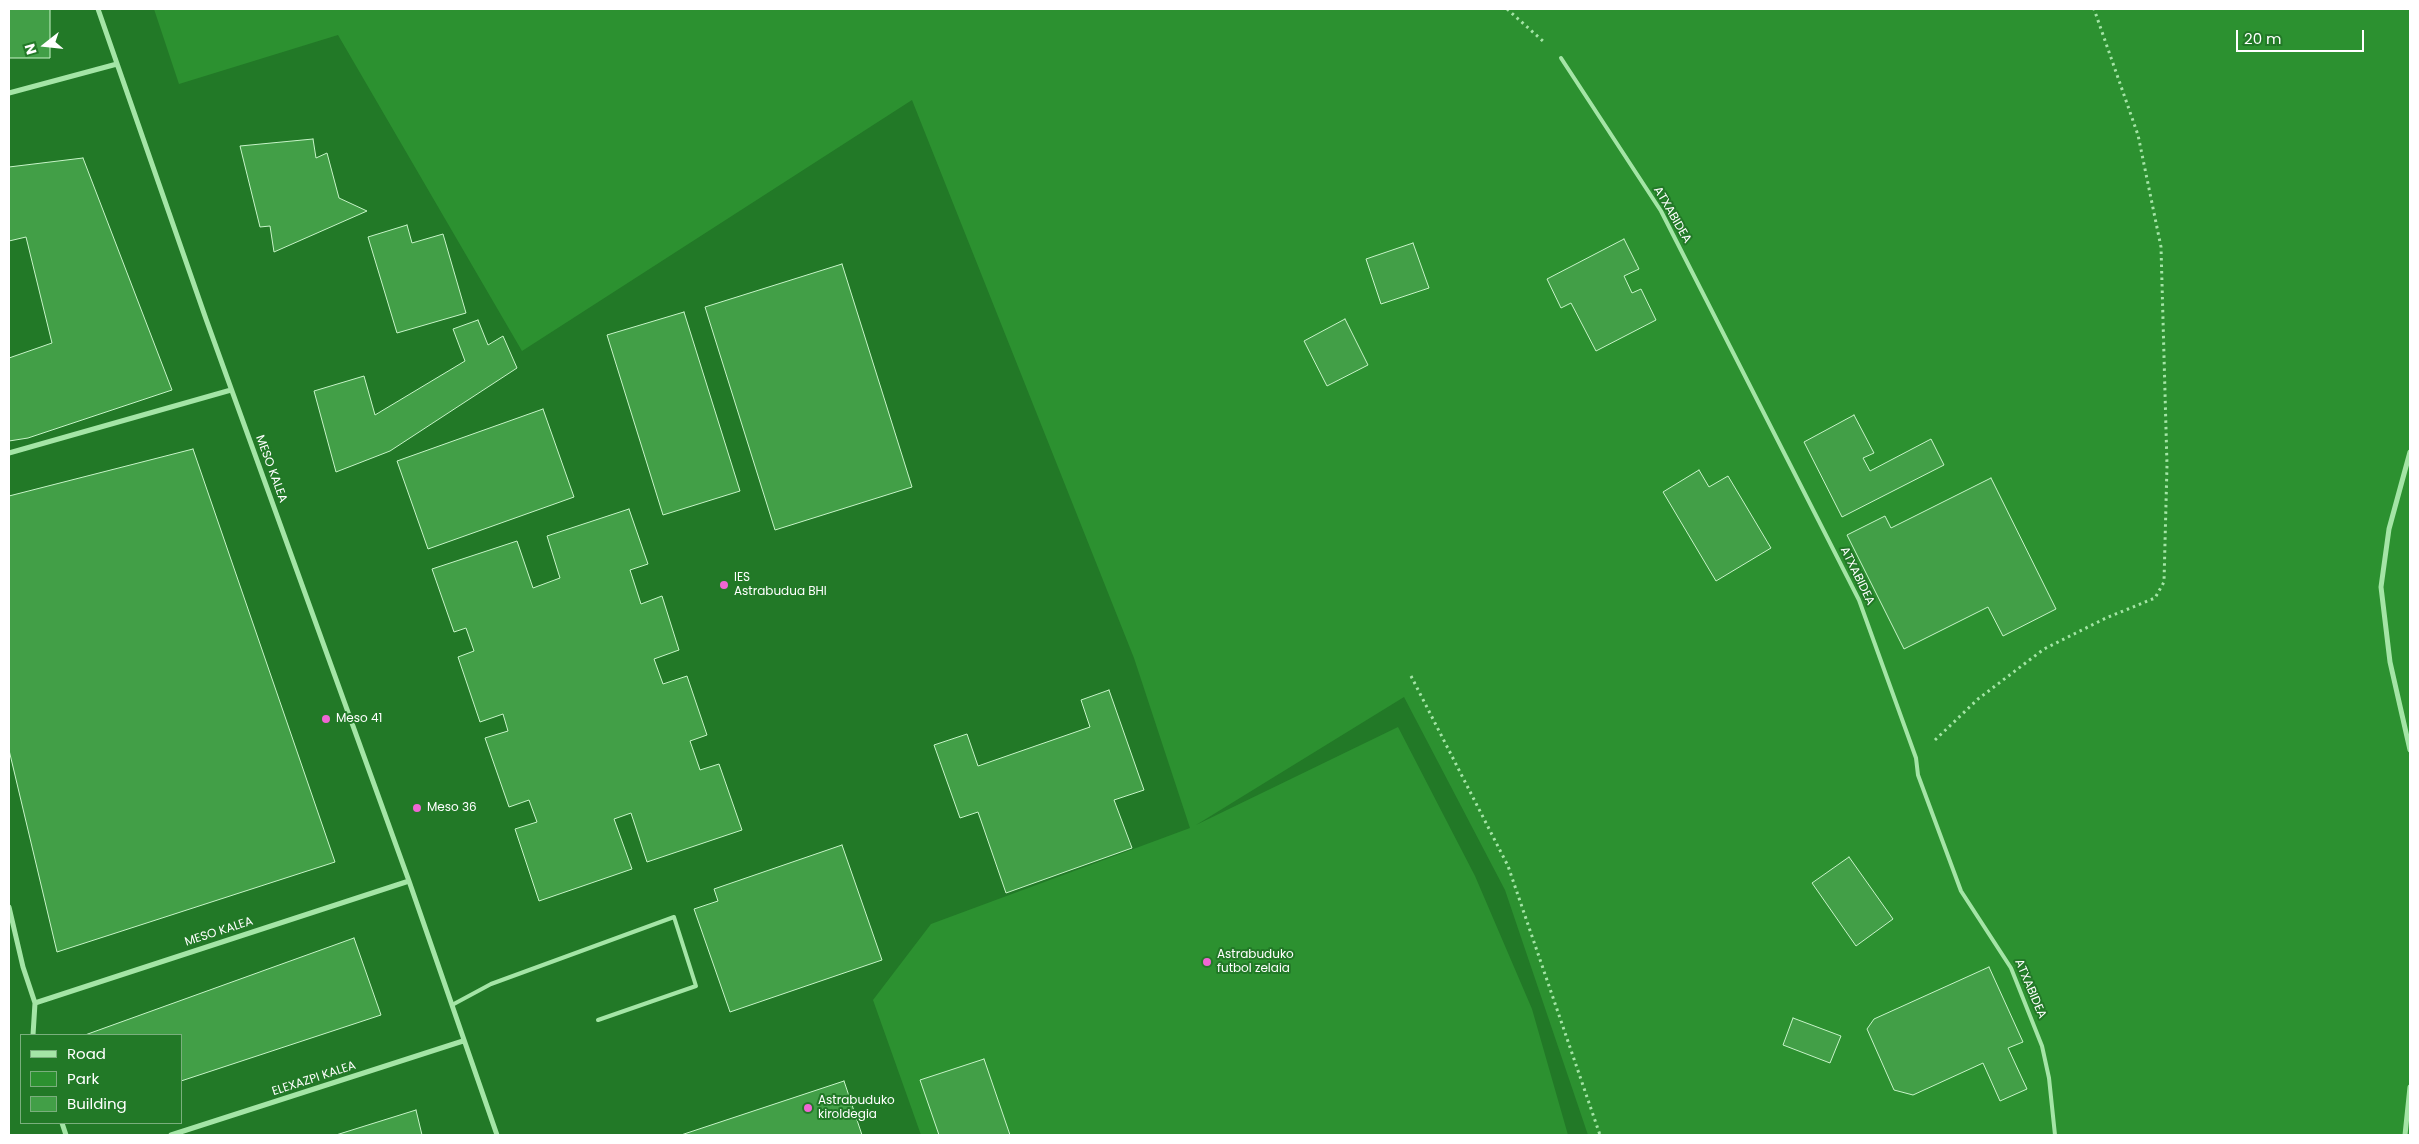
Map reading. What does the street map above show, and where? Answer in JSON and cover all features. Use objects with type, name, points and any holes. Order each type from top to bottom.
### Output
[{"type":"street","name":"MESO KALEA","points":[[98,9],[232,390],[409,881],[497,1135]]},
{"type":"street","points":[[9,93],[117,64]]},
{"type":"street","points":[[9,453],[232,390]]},
{"type":"street","points":[[2410,452],[2389,529],[2381,586],[2390,662],[2410,750]]},
{"type":"street","name":"MESO KALEA","points":[[35,1002],[409,881]]},
{"type":"street","points":[[9,907],[23,967],[35,1002],[34,1034]]},
{"type":"street","name":"ELEXAZPI KALEA","points":[[171,1135],[464,1041]]},
{"type":"street","points":[[2405,1135],[2410,1087]]},
{"type":"lane","name":"ATXABIDEA","points":[[1561,58],[1661,212],[1858,600],[1916,758],[1918,775],[1961,891],[2011,968],[2042,1046],[2050,1078],[2055,1135]]},
{"type":"lane","points":[[452,1005],[491,984],[674,917],[696,986],[598,1020]]},
{"type":"path","points":[[1507,9],[1561,58]]},
{"type":"path","points":[[1916,758],[1978,699],[2044,649],[2106,618],[2156,598],[2164,582],[2168,464],[2161,247],[2138,135],[2094,9]]},
{"type":"path","points":[[1411,676],[1508,866],[1600,1135]]},
{"type":"green space","points":[[154,9],[2410,9],[2410,1135],[1588,1135],[1505,890],[1404,697],[1196,825],[1398,727],[1475,876],[1532,1009],[1568,1135],[921,1135],[873,1000],[931,924],[1190,828],[1134,658],[912,100],[522,351],[338,35],[179,84]]},
{"type":"building","points":[[9,9],[50,9],[50,58],[9,58]]},
{"type":"building","points":[[313,139],[316,158],[327,153],[339,198],[367,211],[274,252],[270,226],[260,227],[240,146]]},
{"type":"building","points":[[83,158],[172,390],[28,438],[9,441],[9,358],[52,343],[26,237],[9,241],[9,167]]},
{"type":"building","points":[[407,225],[412,243],[443,234],[466,313],[397,333],[368,237]]},
{"type":"building","points":[[1624,239],[1639,269],[1624,276],[1632,293],[1641,289],[1656,320],[1596,351],[1571,303],[1561,308],[1547,279]]},
{"type":"building","points":[[1413,243],[1429,288],[1381,304],[1366,259]]},
{"type":"building","points":[[842,264],[912,487],[775,530],[705,307]]},
{"type":"building","points":[[684,312],[740,491],[663,515],[607,335]]},
{"type":"building","points":[[1345,319],[1368,365],[1327,386],[1304,341]]},
{"type":"building","points":[[478,320],[488,345],[503,336],[517,368],[390,451],[336,472],[314,391],[364,376],[375,415],[465,361],[453,329]]},
{"type":"building","points":[[543,409],[574,497],[428,549],[397,461]]},
{"type":"building","points":[[1854,415],[1874,453],[1863,458],[1870,471],[1931,439],[1944,465],[1842,517],[1804,442]]},
{"type":"building","points":[[193,449],[335,862],[57,952],[9,750],[9,496]]},
{"type":"building","points":[[1699,470],[1709,487],[1728,476],[1771,548],[1716,581],[1663,492]]},
{"type":"building","points":[[1991,478],[2056,609],[2003,636],[1988,607],[1904,649],[1847,535],[1885,516],[1891,528]]},
{"type":"building","points":[[629,509],[648,564],[630,570],[641,604],[662,596],[679,650],[654,659],[663,684],[687,676],[707,735],[690,741],[700,770],[719,764],[742,830],[647,862],[631,813],[614,819],[632,869],[539,901],[515,829],[537,822],[529,800],[509,807],[485,738],[508,731],[503,714],[480,722],[458,657],[474,651],[466,628],[454,632],[432,569],[517,541],[533,588],[560,578],[547,536]]},
{"type":"building","points":[[1109,690],[1144,790],[1114,800],[1132,848],[1006,893],[978,812],[960,818],[934,745],[967,734],[978,766],[1090,727],[1081,700]]},
{"type":"building","points":[[842,845],[882,960],[730,1012],[694,909],[718,901],[714,889]]},
{"type":"building","points":[[1849,857],[1893,919],[1856,946],[1812,883]]},
{"type":"building","points":[[354,938],[381,1015],[182,1081],[182,1034],[88,1034]]},
{"type":"building","points":[[1989,967],[2023,1042],[2008,1048],[2027,1089],[2000,1101],[1983,1063],[1913,1095],[1894,1090],[1867,1029],[1874,1019]]},
{"type":"building","points":[[1793,1018],[1841,1036],[1830,1063],[1783,1045]]},
{"type":"building","points":[[984,1059],[1010,1135],[939,1135],[920,1080]]},
{"type":"building","name":"Astrabuduko kiroldegia","points":[[844,1081],[862,1135],[681,1135]]},
{"type":"building","points":[[416,1110],[422,1135],[336,1135]]},
{"type":"place","name":"IES Astrabudua BHI","points":[[724,585]]},
{"type":"place","name":"Meso 41","points":[[326,719]]},
{"type":"place","name":"Meso 36","points":[[417,808]]},
{"type":"place","name":"Astrabuduko futbol zelaia","points":[[1207,962]]},
{"type":"place","name":"Astrabuduko kiroldegia","points":[[808,1108]]}]
